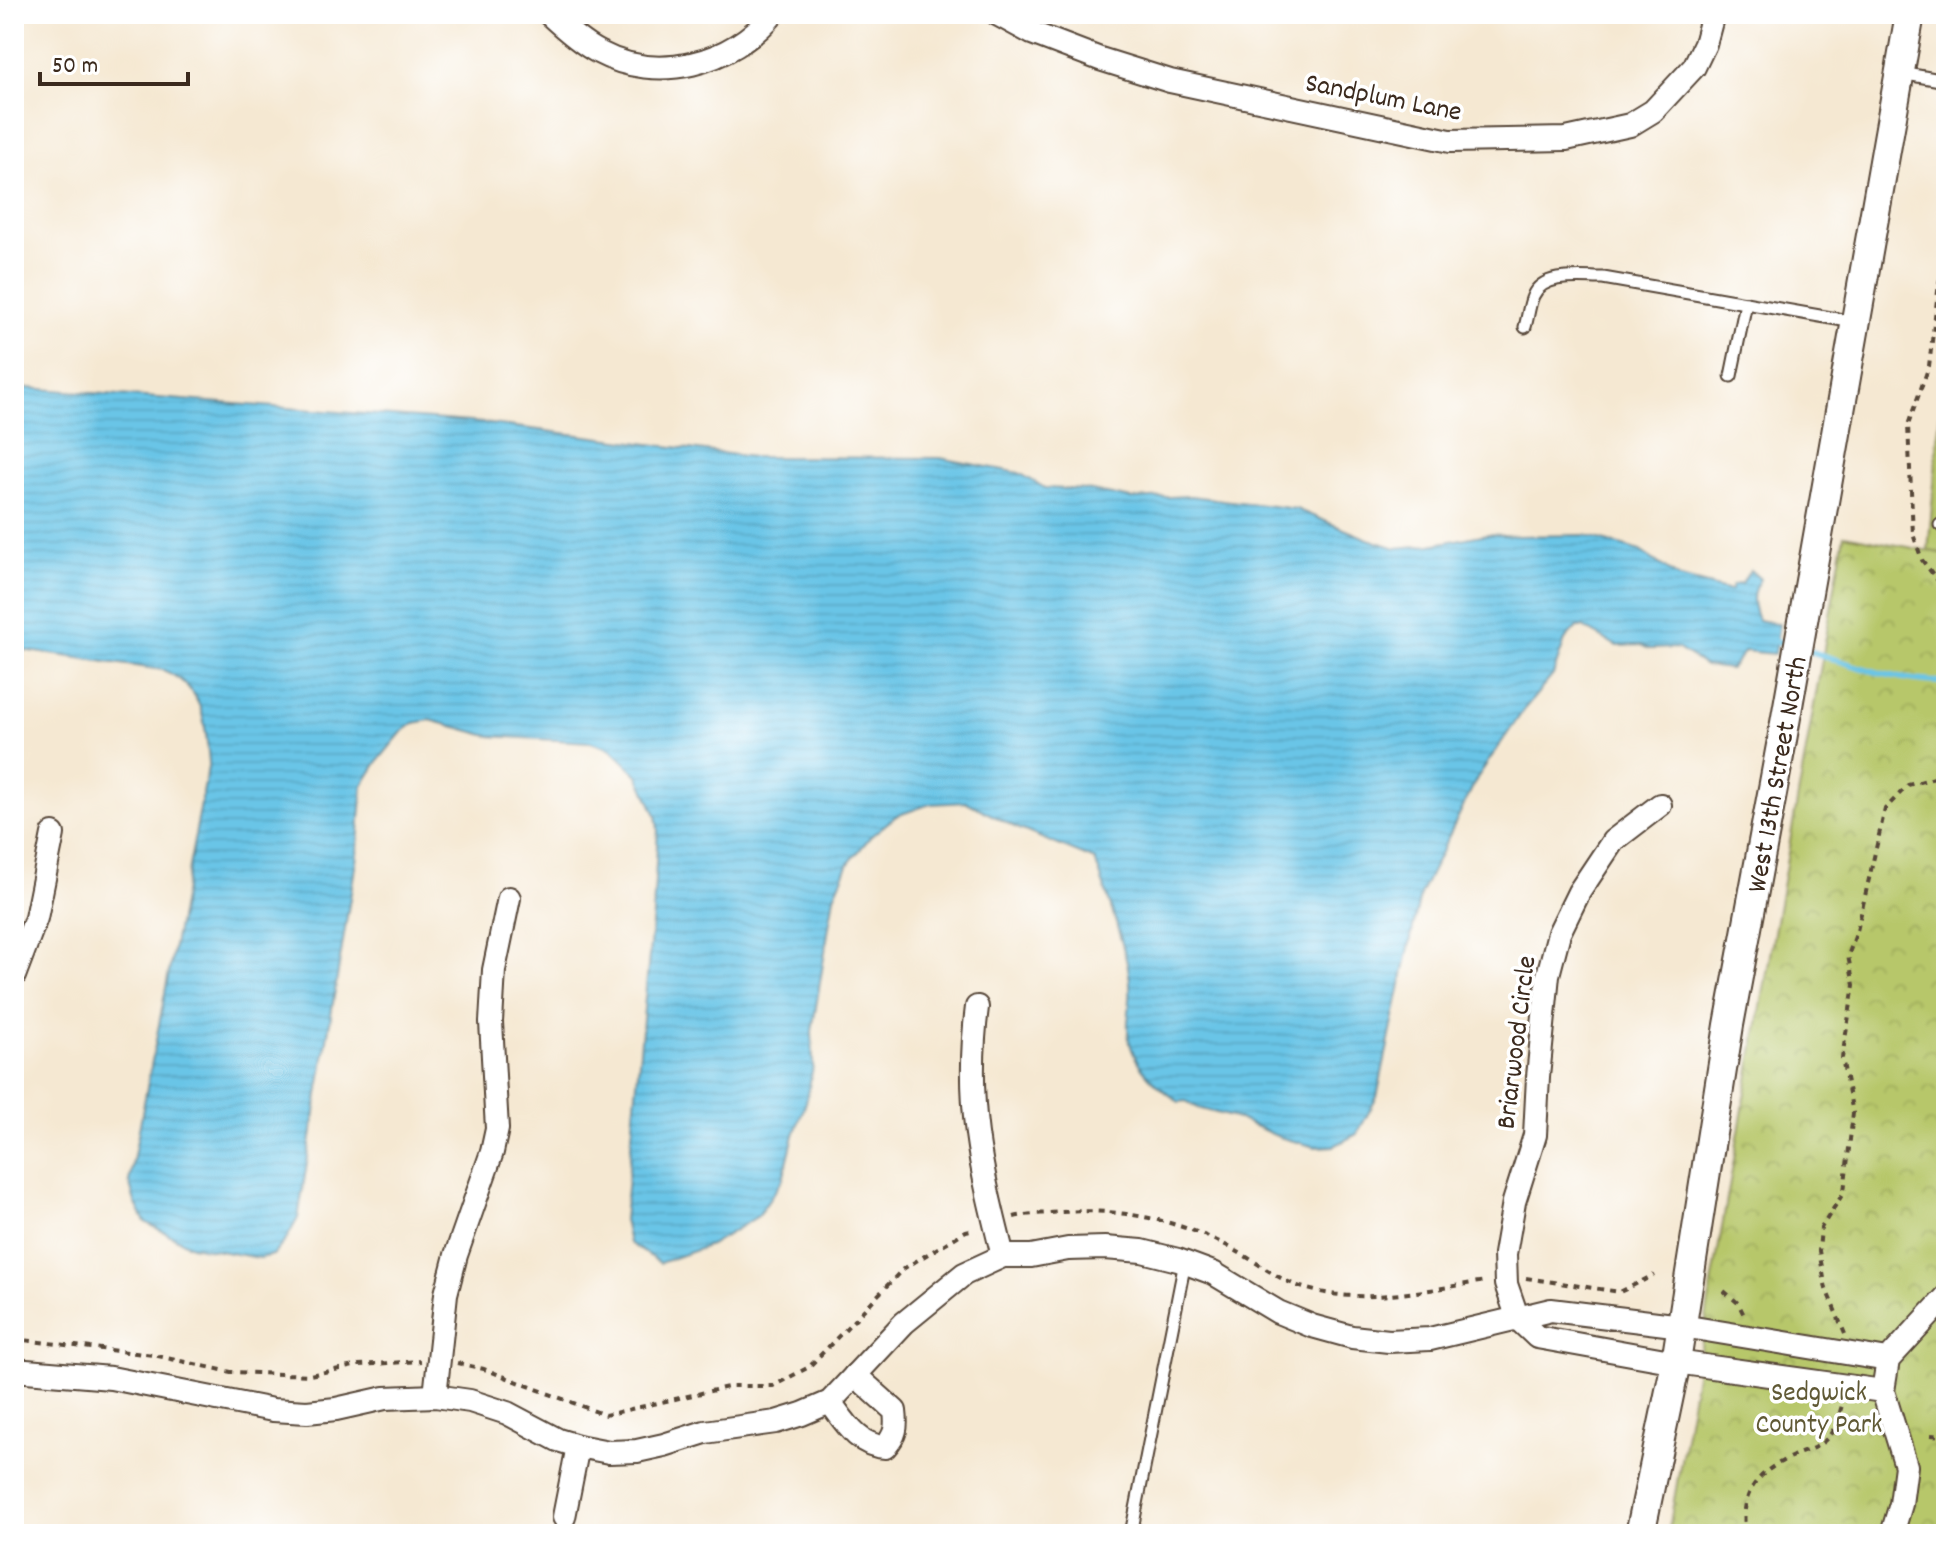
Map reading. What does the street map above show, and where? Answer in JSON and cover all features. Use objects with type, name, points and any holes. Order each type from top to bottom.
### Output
[{"type":"street","points":[[549,14],[598,52],[626,63],[661,67],[686,65],[722,55],[749,39],[773,14]]},
{"type":"street","name":"Sandplum Lane","points":[[997,14],[1032,33],[1170,81],[1450,141],[1566,139],[1630,125],[1653,111],[1694,67],[1705,44],[1713,14]]},
{"type":"street","name":"West 13th Street North","points":[[1640,1534],[1676,1362],[1729,1025],[1910,14]]},
{"type":"street","name":"Briarwood Circle","points":[[1518,1319],[1506,1279],[1505,1254],[1508,1226],[1535,1135],[1548,975],[1559,933],[1579,892],[1613,841],[1660,805]]},
{"type":"street","points":[[14,976],[36,918],[53,834]]},
{"type":"street","points":[[435,1396],[446,1294],[497,1129],[491,1022],[494,970],[509,898]]},
{"type":"street","points":[[977,1007],[972,1047],[973,1108],[983,1174],[1003,1256]]},
{"type":"street","points":[[14,1370],[111,1378],[273,1410],[307,1412],[385,1398],[435,1396],[470,1401],[507,1413],[558,1440],[578,1446],[609,1452],[637,1451],[705,1432],[776,1422],[830,1402],[904,1323],[964,1274],[1003,1256],[1105,1248],[1142,1251],[1185,1262],[1213,1273],[1278,1312],[1352,1337],[1389,1341],[1430,1339],[1551,1310],[1682,1326],[1888,1360]]},
{"type":"street","points":[[1892,1534],[1901,1504],[1906,1466],[1883,1391],[1888,1360],[1946,1297]]},
{"type":"street","points":[[1518,1319],[1537,1337],[1676,1362],[1883,1391]]},
{"type":"street","points":[[830,1402],[854,1434],[872,1447],[885,1447],[894,1438],[897,1426],[895,1411],[855,1375]]},
{"type":"street","points":[[564,1517],[578,1446]]},
{"type":"lane","points":[[1900,73],[1946,81]]},
{"type":"lane","points":[[1525,327],[1534,293],[1546,282],[1572,278],[1603,278],[1856,322]]},
{"type":"lane","points":[[1731,376],[1746,303]]},
{"type":"lane","points":[[1131,1534],[1185,1262]]},
{"type":"path","points":[[1946,254],[1939,283],[1929,366],[1908,425],[1913,534],[1922,560],[1938,581],[1946,584]]},
{"type":"path","points":[[1846,1338],[1826,1289],[1819,1251],[1821,1228],[1844,1192],[1853,1113],[1842,1058],[1854,985],[1848,956],[1857,931],[1885,809],[1908,785],[1946,775]]},
{"type":"path","points":[[14,1339],[153,1355],[231,1372],[310,1375],[359,1365],[409,1360],[456,1362],[484,1369],[605,1415],[732,1386],[773,1386],[809,1367],[903,1269],[966,1231],[1020,1216],[1070,1211],[1128,1213],[1170,1222],[1245,1256],[1266,1271],[1302,1288],[1369,1298],[1519,1276],[1620,1292],[1654,1275]]},
{"type":"path","points":[[1746,1534],[1743,1510],[1751,1488],[1769,1467],[1822,1444],[1837,1425],[1844,1395]]},
{"type":"path","points":[[1931,1435],[1946,1436]]},
{"type":"green space","points":[[1946,348],[1946,554],[1928,551]]},
{"type":"green space","name":"Sedgwick County Park","points":[[1844,535],[1946,554],[1946,1534],[1668,1534]]},
{"type":"water","points":[[14,387],[483,423],[752,457],[940,458],[1019,473],[1045,488],[1086,490],[1132,499],[1190,496],[1296,509],[1396,548],[1487,534],[1585,535],[1640,551],[1680,578],[1730,591],[1733,585],[1742,584],[1750,570],[1760,579],[1753,599],[1758,620],[1779,624],[1774,654],[1745,651],[1730,669],[1705,666],[1677,648],[1617,646],[1583,627],[1577,627],[1565,640],[1553,675],[1525,708],[1477,778],[1420,895],[1377,1097],[1357,1134],[1334,1146],[1316,1147],[1279,1137],[1239,1119],[1198,1108],[1186,1101],[1179,1102],[1150,1078],[1131,1047],[1128,1035],[1128,967],[1095,860],[1015,827],[967,802],[930,804],[896,816],[870,837],[849,863],[834,896],[812,1031],[813,1067],[783,1179],[758,1216],[710,1245],[660,1263],[629,1243],[624,1220],[658,829],[656,815],[638,775],[611,749],[591,742],[489,736],[430,720],[414,723],[401,733],[363,785],[357,855],[298,1218],[273,1255],[260,1258],[191,1246],[145,1222],[129,1182],[209,762],[206,733],[195,696],[177,677],[163,670],[14,649]]},
{"type":"waterway","points":[[1776,641],[1792,645]]},
{"type":"waterway","points":[[1806,650],[1893,676],[1946,682]]}]
